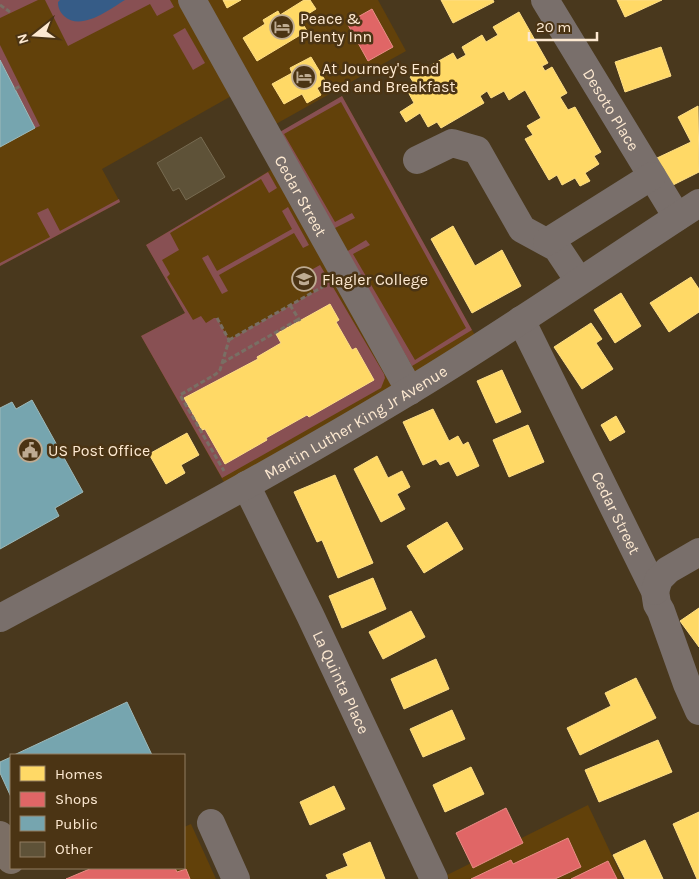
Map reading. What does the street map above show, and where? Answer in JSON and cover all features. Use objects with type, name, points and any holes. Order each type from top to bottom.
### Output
[{"type":"main road","points":[[0,835],[10,858]]},
{"type":"street","name":"Cedar Street","points":[[192,0],[410,391]]},
{"type":"street","name":"Desoto Place","points":[[545,0],[652,176],[688,210]]},
{"type":"street","points":[[417,160],[452,143],[477,150],[522,229],[557,248],[579,281]]},
{"type":"street","points":[[547,242],[652,176]]},
{"type":"street","name":"Martin Luther King Jr Avenue","points":[[0,618],[237,482],[410,391],[688,210]]},
{"type":"street","name":"Cedar Street","points":[[521,320],[655,591],[657,604],[699,711]]},
{"type":"street","name":"La Quinta Place","points":[[237,482],[310,615],[434,879]]},
{"type":"street","points":[[655,591],[659,579],[668,570],[699,552]]},
{"type":"street","points":[[210,823],[236,879]]},
{"type":"path","points":[[0,5],[10,12]]},
{"type":"path","points":[[15,89],[20,86]]},
{"type":"path","points":[[237,482],[180,395],[220,370],[229,340],[327,284]]},
{"type":"path","points":[[222,364],[299,320],[290,305]]},
{"type":"path","points":[[217,318],[229,340]]},
{"type":"shaded area","points":[[0,0],[192,0],[242,90],[102,169],[120,202],[0,266]]},
{"type":"shaded area","points":[[0,0],[38,0],[0,18]]},
{"type":"shaded area","points":[[45,0],[170,0],[174,7],[157,16],[150,4],[68,46]]},
{"type":"shaded area","points":[[206,0],[378,0],[406,51],[276,124]]},
{"type":"shaded area","points":[[185,28],[205,63],[193,70],[173,35]]},
{"type":"shaded area","points":[[0,45],[40,126],[35,128],[0,60]]},
{"type":"shaded area","name":"Flagler College","points":[[342,96],[481,346],[230,493],[141,336],[185,313],[146,245],[282,163],[269,139]]},
{"type":"shaded area","points":[[342,96],[472,330],[412,366],[346,252],[366,240],[370,245],[353,254],[415,360],[466,328],[341,102],[284,134],[335,222],[352,213],[355,218],[333,229],[278,133]]},
{"type":"shaded area","points":[[268,172],[277,188],[269,193],[261,179],[170,233],[179,250],[162,260],[170,274],[167,277],[193,320],[201,316],[206,323],[217,318],[229,340],[314,292],[304,274],[320,265],[385,378],[381,388],[222,478],[141,336],[185,313],[146,245]]},
{"type":"shaded area","points":[[119,199],[120,202],[0,266],[0,263],[50,237],[37,213],[48,208],[60,231]]},
{"type":"shaded area","points":[[288,207],[309,245],[303,248],[294,233],[219,275],[228,291],[222,294],[202,258],[208,255],[217,271],[292,229],[282,211]]},
{"type":"shaded area","points":[[588,805],[623,879],[449,879],[447,875]]},
{"type":"shaded area","points":[[191,824],[216,879],[66,879],[90,869],[185,869],[185,827]]},
{"type":"water","points":[[60,0],[125,0],[104,13],[79,22],[64,16],[58,6]]},
{"type":"building: Homes","points":[[223,0],[241,0],[227,8]]},
{"type":"building: Homes","name":"Peace & Plenty Inn","points":[[304,0],[310,0],[316,9],[300,19],[307,31],[257,61],[243,38],[265,24],[263,20],[278,11],[280,15]]},
{"type":"building: Homes","points":[[441,0],[493,0],[494,2],[453,23]]},
{"type":"building: Homes","points":[[617,0],[662,0],[625,17]]},
{"type":"building: Homes","points":[[519,12],[548,63],[542,66],[545,71],[552,67],[567,93],[560,97],[568,110],[575,107],[601,152],[594,156],[599,164],[585,173],[590,181],[580,186],[575,178],[562,185],[557,175],[549,180],[525,139],[533,135],[527,126],[541,118],[525,90],[509,100],[504,91],[491,98],[487,91],[480,96],[484,103],[441,128],[437,122],[428,127],[420,113],[406,122],[400,112],[414,103],[407,90],[415,85],[410,77],[453,53],[457,60],[466,55],[462,47],[482,35],[486,42],[498,35],[493,27]]},
{"type":"building: Homes","points":[[661,47],[671,76],[625,92],[615,62]]},
{"type":"building: Homes","name":"At Journey's End Bed and Breakfast","points":[[311,57],[326,82],[317,88],[321,95],[307,103],[302,94],[284,104],[272,84],[292,73],[290,68]]},
{"type":"building: Homes","points":[[698,106],[699,172],[671,186],[657,158],[691,142],[678,117]]},
{"type":"building: Homes","points":[[453,226],[475,266],[502,250],[521,286],[472,313],[431,239]]},
{"type":"building: Homes","points":[[691,277],[699,289],[699,312],[669,332],[650,303]]},
{"type":"building: Homes","points":[[621,293],[641,326],[615,343],[594,310]]},
{"type":"building: Homes","points":[[330,304],[339,320],[336,322],[352,350],[356,348],[374,380],[309,417],[307,415],[266,438],[267,440],[225,464],[205,429],[202,430],[184,398],[258,359],[257,357],[281,343],[276,334]]},
{"type":"building: Homes","points":[[591,323],[602,339],[596,343],[613,369],[582,389],[554,347]]},
{"type":"building: Homes","points":[[502,370],[521,412],[496,423],[477,381]]},
{"type":"building: Homes","points":[[433,409],[449,441],[458,436],[463,445],[468,442],[479,466],[457,476],[449,461],[440,465],[436,459],[423,465],[403,422]]},
{"type":"building: Homes","points":[[616,416],[625,432],[610,441],[601,425]]},
{"type":"building: Homes","points":[[528,425],[544,462],[509,477],[493,440]]},
{"type":"building: Homes","points":[[187,433],[199,455],[181,465],[185,473],[166,484],[149,454]]},
{"type":"building: Homes","points":[[377,456],[388,478],[402,471],[410,487],[397,494],[405,509],[381,522],[354,469]]},
{"type":"building: Homes","points":[[335,475],[373,563],[338,578],[322,540],[317,542],[294,492]]},
{"type":"building: Homes","points":[[447,522],[463,549],[424,573],[407,546]]},
{"type":"building: Homes","points":[[373,578],[386,609],[342,628],[329,596]]},
{"type":"building: Homes","points":[[699,608],[699,647],[680,621]]},
{"type":"building: Homes","points":[[411,611],[425,637],[383,659],[369,632]]},
{"type":"building: Homes","points":[[436,659],[449,689],[404,709],[391,679]]},
{"type":"building: Homes","points":[[636,678],[656,718],[580,755],[567,728],[611,706],[605,693]]},
{"type":"building: Homes","points":[[452,710],[465,739],[423,757],[410,729]]},
{"type":"building: Homes","points":[[658,740],[672,772],[599,802],[585,770]]},
{"type":"building: Homes","points":[[471,767],[484,794],[445,812],[433,785]]},
{"type":"building: Homes","points":[[334,786],[345,809],[310,825],[300,802]]},
{"type":"building: Homes","points":[[699,812],[699,879],[697,879],[673,824]]},
{"type":"building: Homes","points":[[645,840],[663,879],[625,879],[613,855]]},
{"type":"building: Homes","points":[[370,842],[385,879],[328,879],[326,875],[348,866],[343,854]]},
{"type":"building: Shops","points":[[372,9],[393,47],[368,61],[347,23]]},
{"type":"building: Shops","points":[[506,808],[523,843],[473,868],[456,833]]},
{"type":"building: Shops","points":[[568,838],[581,867],[555,879],[471,879],[511,860],[513,864]]},
{"type":"building: Shops","points":[[608,861],[617,879],[571,879]]},
{"type":"building: Shops","points":[[90,869],[176,869],[177,872],[186,869],[190,879],[66,879]]},
{"type":"building: Public","points":[[0,60],[35,128],[0,147]]},
{"type":"building: Public","name":"US Post Office","points":[[32,400],[83,492],[55,508],[59,516],[0,549],[0,408],[12,402],[16,409]]},
{"type":"building: Public","points":[[127,702],[152,754],[16,754]]},
{"type":"building: Public","points":[[10,757],[10,795],[0,773],[0,762]]},
{"type":"building: Other","points":[[201,137],[225,177],[186,200],[179,188],[173,191],[157,163]]},
{"type":"place","name":"Peace & Plenty Inn","points":[[282,27]]},
{"type":"place","name":"At Journey's End Bed and Breakfast","points":[[304,77]]},
{"type":"place","name":"Flagler College","points":[[304,279]]},
{"type":"place","name":"US Post Office","points":[[30,450]]}]
